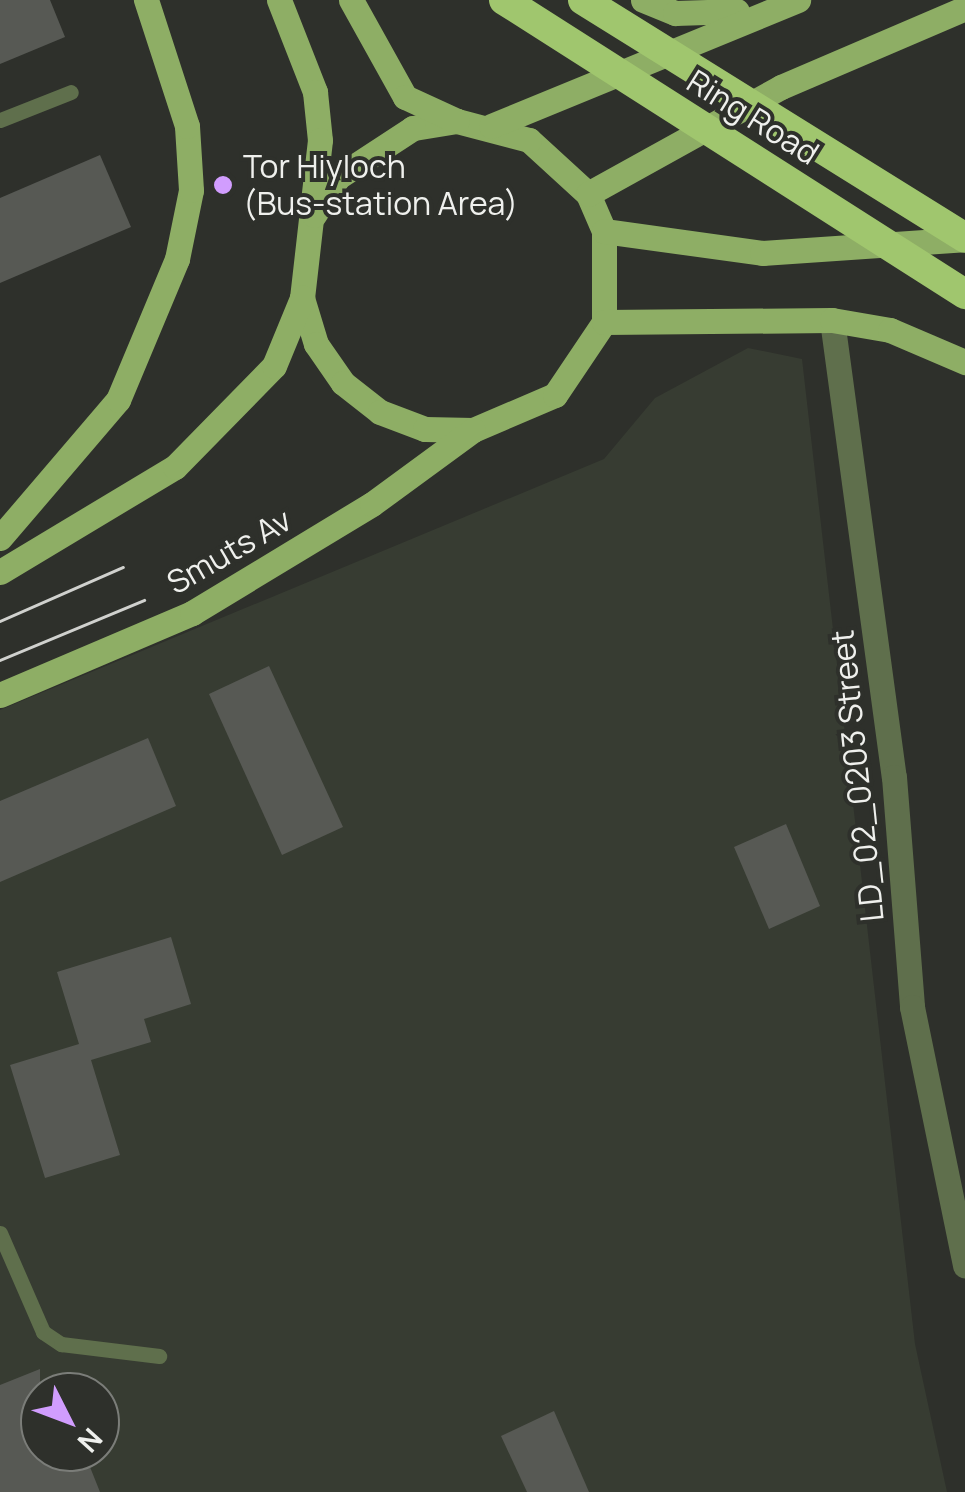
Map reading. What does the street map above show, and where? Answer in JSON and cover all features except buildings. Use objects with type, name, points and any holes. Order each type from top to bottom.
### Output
[{"type":"highway","name":"Ring Road","points":[[504,0],[965,294]]},
{"type":"highway","name":"Ring Road","points":[[582,0],[965,238]]},
{"type":"main road","points":[[0,538],[118,400],[177,259],[191,190],[187,126],[146,0]]},
{"type":"main road","points":[[0,572],[175,467],[274,366],[302,298],[314,214],[315,92],[279,0]]},
{"type":"main road","points":[[302,298],[316,344],[343,383],[380,412],[425,428],[472,430],[554,396],[604,322],[604,231],[588,194],[562,162],[491,126],[457,121],[406,97],[351,0]]},
{"type":"main road","points":[[643,0],[702,15],[788,3]]},
{"type":"main road","points":[[491,126],[788,3]]},
{"type":"main road","points":[[588,194],[781,87],[965,8]]},
{"type":"main road","points":[[314,214],[372,147],[457,121]]},
{"type":"main road","points":[[604,231],[762,253],[965,238]]},
{"type":"main road","points":[[604,322],[832,320],[890,330],[965,362]]},
{"type":"main road","name":"Smuts Av","points":[[0,695],[192,613],[372,504],[472,430]]},
{"type":"street","name":"LD_02_0203 Street","points":[[832,320],[894,777],[912,1007],[930,1120],[963,1221],[965,1266]]},
{"type":"lane","points":[[0,120],[71,92]]},
{"type":"lane","points":[[0,1232],[43,1332],[61,1344],[160,1356]]},
{"type":"shaded area","points":[[748,348],[802,359],[915,1344],[947,1492],[0,1492],[0,710],[604,459],[655,398]]},
{"type":"tram line","points":[[0,621],[123,567]]},
{"type":"tram line","points":[[0,660],[144,600]]},
{"type":"place","name":"Tor Hiyloch (Bus-station Area)","points":[[223,185]]}]
